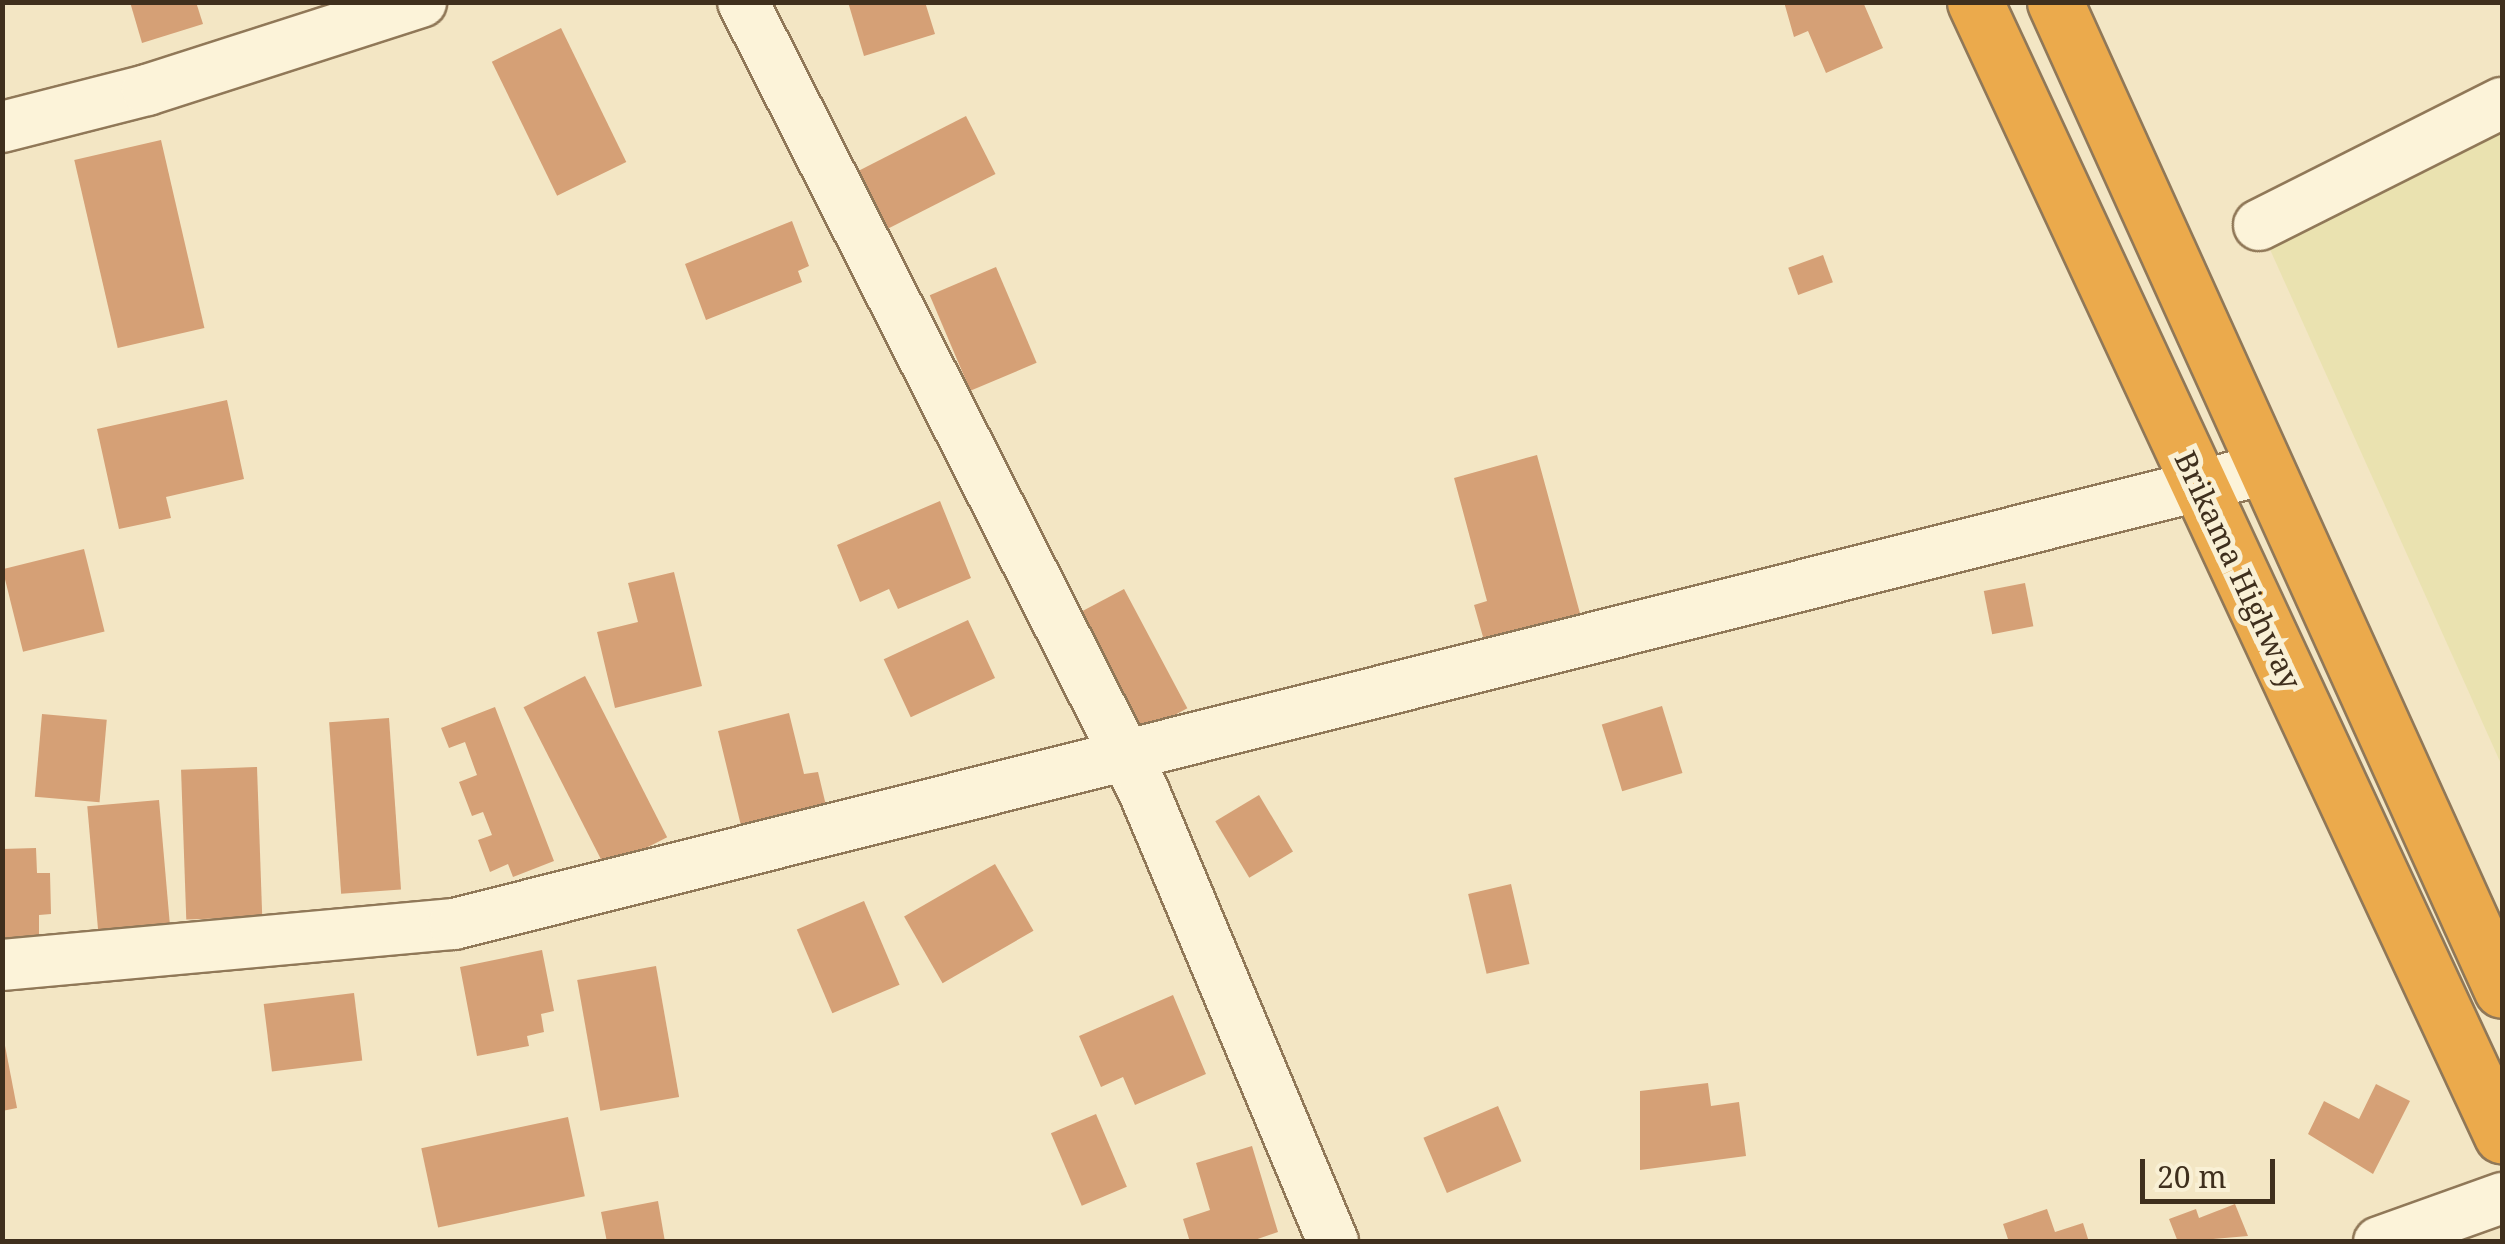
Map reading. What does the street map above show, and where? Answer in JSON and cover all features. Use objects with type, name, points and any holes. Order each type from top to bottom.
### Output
[{"type":"highway","name":"Brikama Highway","points":[[1975,2],[2502,1136]]},
{"type":"highway","points":[[2055,2],[2262,470],[2502,990]]},
{"type":"street","points":[[2,127],[147,90],[421,2]]},
{"type":"street","points":[[743,2],[1127,760],[1333,1242]]},
{"type":"street","points":[[2259,225],[2502,103]]},
{"type":"street","points":[[2,964],[454,924],[1127,760],[2262,470]]},
{"type":"street","points":[[2379,1242],[2502,1198]]},
{"type":"shaded area","points":[[2502,103],[2502,766],[2259,225]]},
{"type":"building","points":[[130,2],[196,2],[203,24],[142,43]]},
{"type":"building","points":[[848,2],[925,2],[935,34],[864,56]]},
{"type":"building","points":[[1784,2],[1863,2],[1883,48],[1826,73],[1808,31],[1794,37]]},
{"type":"building","points":[[561,28],[626,162],[557,196],[492,62]]},
{"type":"building","points":[[966,116],[996,174],[873,237],[843,179]]},
{"type":"building","points":[[161,140],[204,328],[118,348],[74,160]]},
{"type":"building","points":[[792,221],[809,266],[798,271],[802,282],[706,320],[685,264]]},
{"type":"building","points":[[1823,255],[1833,282],[1798,295],[1788,268]]},
{"type":"building","points":[[996,267],[1037,363],[970,391],[930,295]]},
{"type":"building","points":[[227,400],[244,479],[166,497],[171,518],[119,529],[97,429]]},
{"type":"building","points":[[1537,455],[1581,617],[1485,644],[1474,605],[1487,601],[1454,478]]},
{"type":"building","points":[[940,501],[971,578],[898,609],[889,589],[860,602],[837,545]]},
{"type":"building","points":[[84,549],[105,631],[23,652],[2,569]]},
{"type":"building","points":[[674,572],[702,686],[615,708],[597,632],[638,622],[628,583]]},
{"type":"building","points":[[2025,583],[2033,626],[1992,634],[1984,591]]},
{"type":"building","points":[[1124,589],[1187,708],[1138,734],[1075,615]]},
{"type":"building","points":[[968,620],[995,678],[911,717],[884,659]]},
{"type":"building","points":[[585,676],[667,837],[606,869],[524,707]]},
{"type":"building","points":[[1662,706],[1682,773],[1622,791],[1602,724]]},
{"type":"building","points":[[495,707],[554,861],[513,877],[508,864],[490,872],[478,840],[492,835],[483,812],[472,816],[459,782],[477,775],[465,742],[449,748],[441,728]]},
{"type":"building","points":[[789,713],[804,774],[818,772],[828,814],[743,834],[718,731]]},
{"type":"building","points":[[42,714],[107,720],[100,802],[35,797]]},
{"type":"building","points":[[389,718],[401,890],[341,894],[329,722]]},
{"type":"building","points":[[257,767],[262,917],[186,920],[181,770]]},
{"type":"building","points":[[1259,795],[1293,852],[1249,878],[1215,821]]},
{"type":"building","points":[[159,800],[171,933],[99,940],[87,806]]},
{"type":"building","points":[[36,848],[37,873],[50,873],[51,914],[39,915],[39,937],[2,938],[2,849]]},
{"type":"building","points":[[995,864],[1034,931],[943,983],[904,917]]},
{"type":"building","points":[[1511,884],[1529,964],[1487,974],[1468,894]]},
{"type":"building","points":[[864,901],[900,985],[832,1013],[797,930]]},
{"type":"building","points":[[542,950],[554,1011],[541,1014],[544,1032],[527,1036],[529,1046],[477,1056],[460,967]]},
{"type":"building","points":[[656,966],[679,1097],[600,1111],[577,980]]},
{"type":"building","points":[[354,993],[362,1060],[272,1072],[264,1004]]},
{"type":"building","points":[[1173,995],[1206,1074],[1135,1105],[1123,1077],[1101,1087],[1079,1036]]},
{"type":"building","points":[[2,1030],[17,1108],[2,1111]]},
{"type":"building","points":[[1708,1083],[1711,1106],[1739,1102],[1746,1156],[1640,1170],[1640,1091]]},
{"type":"building","points":[[2376,1084],[2410,1101],[2373,1174],[2308,1134],[2324,1101],[2359,1119]]},
{"type":"building","points":[[1498,1106],[1521,1161],[1447,1193],[1423,1138]]},
{"type":"building","points":[[1096,1114],[1127,1187],[1082,1206],[1051,1133]]},
{"type":"building","points":[[568,1117],[585,1196],[438,1227],[421,1148]]},
{"type":"building","points":[[1252,1146],[1278,1232],[1249,1242],[1190,1242],[1183,1219],[1210,1210],[1196,1163]]},
{"type":"building","points":[[658,1201],[665,1242],[607,1242],[601,1212]]},
{"type":"building","points":[[2235,1204],[2248,1236],[2178,1242],[2169,1219],[2196,1209],[2199,1218]]},
{"type":"building","points":[[2047,1209],[2055,1232],[2083,1223],[2089,1242],[2009,1242],[2003,1224]]}]
